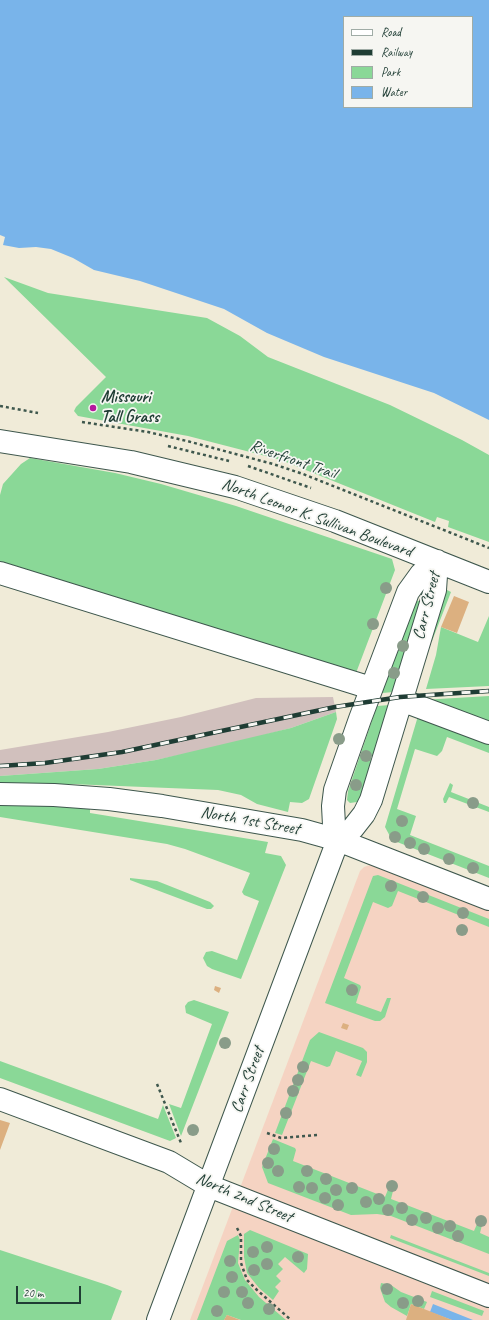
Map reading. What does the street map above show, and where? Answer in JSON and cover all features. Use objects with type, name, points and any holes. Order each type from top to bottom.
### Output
[{"type":"street","name":"North Leonor K. Sullivan Boulevard","points":[[0,441],[131,462],[235,486],[309,512],[489,582]]},
{"type":"street","name":"Carr Street","points":[[338,840],[334,821],[335,790],[371,688],[408,592],[421,574],[437,561]]},
{"type":"street","name":"Carr Street","points":[[158,1320],[338,840],[353,828],[364,814],[371,800],[435,590],[437,561]]},
{"type":"street","points":[[0,573],[371,688]]},
{"type":"street","points":[[401,700],[489,733]]},
{"type":"street","name":"North 1st Street","points":[[0,794],[54,795],[109,799],[272,824],[338,840],[489,899]]},
{"type":"street","name":"North 2nd Street","points":[[0,1099],[169,1162],[209,1186],[489,1296]]},
{"type":"path","points":[[0,406],[38,413]]},
{"type":"path","name":"Riverfront Trail","points":[[82,422],[181,439],[273,464],[303,474],[489,548]]},
{"type":"path","points":[[156,1084],[181,1144]]},
{"type":"path","points":[[267,1134],[281,1138],[318,1135]]},
{"type":"path","points":[[237,1228],[242,1236],[243,1270],[247,1280],[291,1320]]},
{"type":"shaded area","points":[[333,697],[336,712],[291,728],[222,746],[156,760],[98,769],[0,776],[0,750],[108,732],[181,717],[256,698]]},
{"type":"shaded area","points":[[370,865],[489,911],[489,1320],[190,1320],[360,871],[364,867]]},
{"type":"green space","points":[[4,277],[48,293],[207,318],[240,336],[268,357],[390,405],[462,440],[489,455],[489,542],[448,527],[449,521],[437,517],[435,522],[281,460],[188,436],[78,416],[74,411],[76,407],[106,377]]},
{"type":"green space","points":[[30,458],[115,473],[161,484],[236,506],[392,559],[395,570],[356,673],[0,563],[0,495],[3,484],[21,464]]},
{"type":"green space","points":[[443,588],[451,592],[432,641],[431,636]]},
{"type":"green space","points":[[416,600],[421,602],[394,692],[382,693]]},
{"type":"green space","points":[[489,616],[489,686],[426,689],[436,655],[441,627],[478,642]]},
{"type":"green space","points":[[489,696],[489,721],[459,710],[449,711],[421,700]]},
{"type":"green space","points":[[390,705],[360,798],[357,802],[350,803],[347,800],[348,791],[377,706]]},
{"type":"green space","points":[[336,712],[337,719],[309,799],[302,803],[290,802],[288,812],[257,804],[241,795],[218,790],[70,784],[0,786],[0,776],[98,769],[156,760],[291,728]]},
{"type":"green space","points":[[418,716],[489,742],[489,753],[447,737],[442,751],[437,756],[415,749],[397,809],[416,816],[410,835],[489,866],[489,878],[392,840],[385,827]]},
{"type":"green space","points":[[450,783],[453,785],[451,792],[489,807],[489,812],[449,797],[446,803],[444,803],[443,799]]},
{"type":"green space","points":[[0,805],[90,806],[90,813],[268,842],[265,853],[281,856],[286,865],[241,979],[212,969],[207,966],[203,958],[206,952],[212,951],[237,960],[259,901],[244,895],[242,892],[250,873],[185,849],[167,844],[0,817]]},
{"type":"green space","points":[[378,875],[489,919],[489,927],[398,891],[392,906],[388,908],[373,902],[344,978],[360,985],[361,987],[356,1003],[381,1012],[387,998],[391,998],[385,1017],[380,1021],[375,1021],[325,1003],[373,876]]},
{"type":"green space","points":[[130,878],[157,881],[210,902],[214,906],[211,909],[207,909],[130,880]]},
{"type":"green space","points":[[194,1000],[229,1012],[181,1136],[169,1104],[181,1108],[212,1024],[186,1013],[185,1006],[188,1002]]},
{"type":"green space","points":[[319,1032],[363,1048],[367,1052],[367,1062],[361,1077],[356,1075],[362,1061],[336,1051],[330,1066],[327,1067],[311,1061],[282,1135],[275,1133],[310,1040]]},
{"type":"green space","points":[[0,1061],[158,1119],[163,1105],[176,1138],[170,1141],[0,1078]]},
{"type":"green space","points":[[273,1139],[295,1148],[296,1150],[293,1161],[385,1197],[391,1182],[395,1183],[391,1199],[474,1231],[480,1217],[484,1217],[480,1233],[489,1237],[489,1254],[391,1216],[377,1214],[351,1215],[268,1183],[262,1167]]},
{"type":"green space","points":[[250,1230],[308,1254],[307,1269],[304,1273],[285,1257],[278,1264],[283,1269],[276,1276],[281,1281],[275,1287],[279,1291],[273,1300],[259,1288],[247,1273],[244,1257],[244,1234]]},
{"type":"green space","points":[[238,1235],[240,1240],[238,1263],[245,1280],[259,1297],[286,1320],[241,1320],[227,1315],[224,1320],[197,1320],[227,1241]]},
{"type":"green space","points":[[391,1235],[489,1273],[489,1276],[390,1238]]},
{"type":"green space","points":[[0,1250],[122,1291],[111,1320],[0,1320]]},
{"type":"green space","points":[[381,1283],[391,1285],[401,1292],[427,1302],[424,1309],[411,1304],[407,1316],[391,1307],[385,1302],[380,1288]]},
{"type":"green space","points":[[432,1291],[484,1311],[482,1316],[430,1297]]},
{"type":"water","points":[[0,0],[489,0],[489,420],[434,393],[324,357],[267,333],[224,309],[140,281],[94,270],[73,258],[51,249],[36,247],[19,248],[3,245],[5,237],[0,235]]},
{"type":"water","points":[[433,1304],[473,1320],[452,1320],[430,1312]]},
{"type":"building","points":[[454,596],[469,602],[457,633],[441,627]]},
{"type":"building","points":[[215,986],[221,988],[219,993],[214,990]]},
{"type":"building","points":[[343,1023],[349,1025],[347,1030],[341,1028]]},
{"type":"building","points":[[0,1120],[10,1123],[0,1150]]},
{"type":"building","points":[[411,1304],[424,1309],[452,1320],[406,1320]]},
{"type":"building","points":[[227,1315],[240,1320],[224,1320]]},
{"type":"railway","points":[[0,766],[45,763],[122,752],[335,707],[400,697],[489,691]]},
{"type":"place","name":"Missouri Tall Grass","points":[[93,408]]}]
